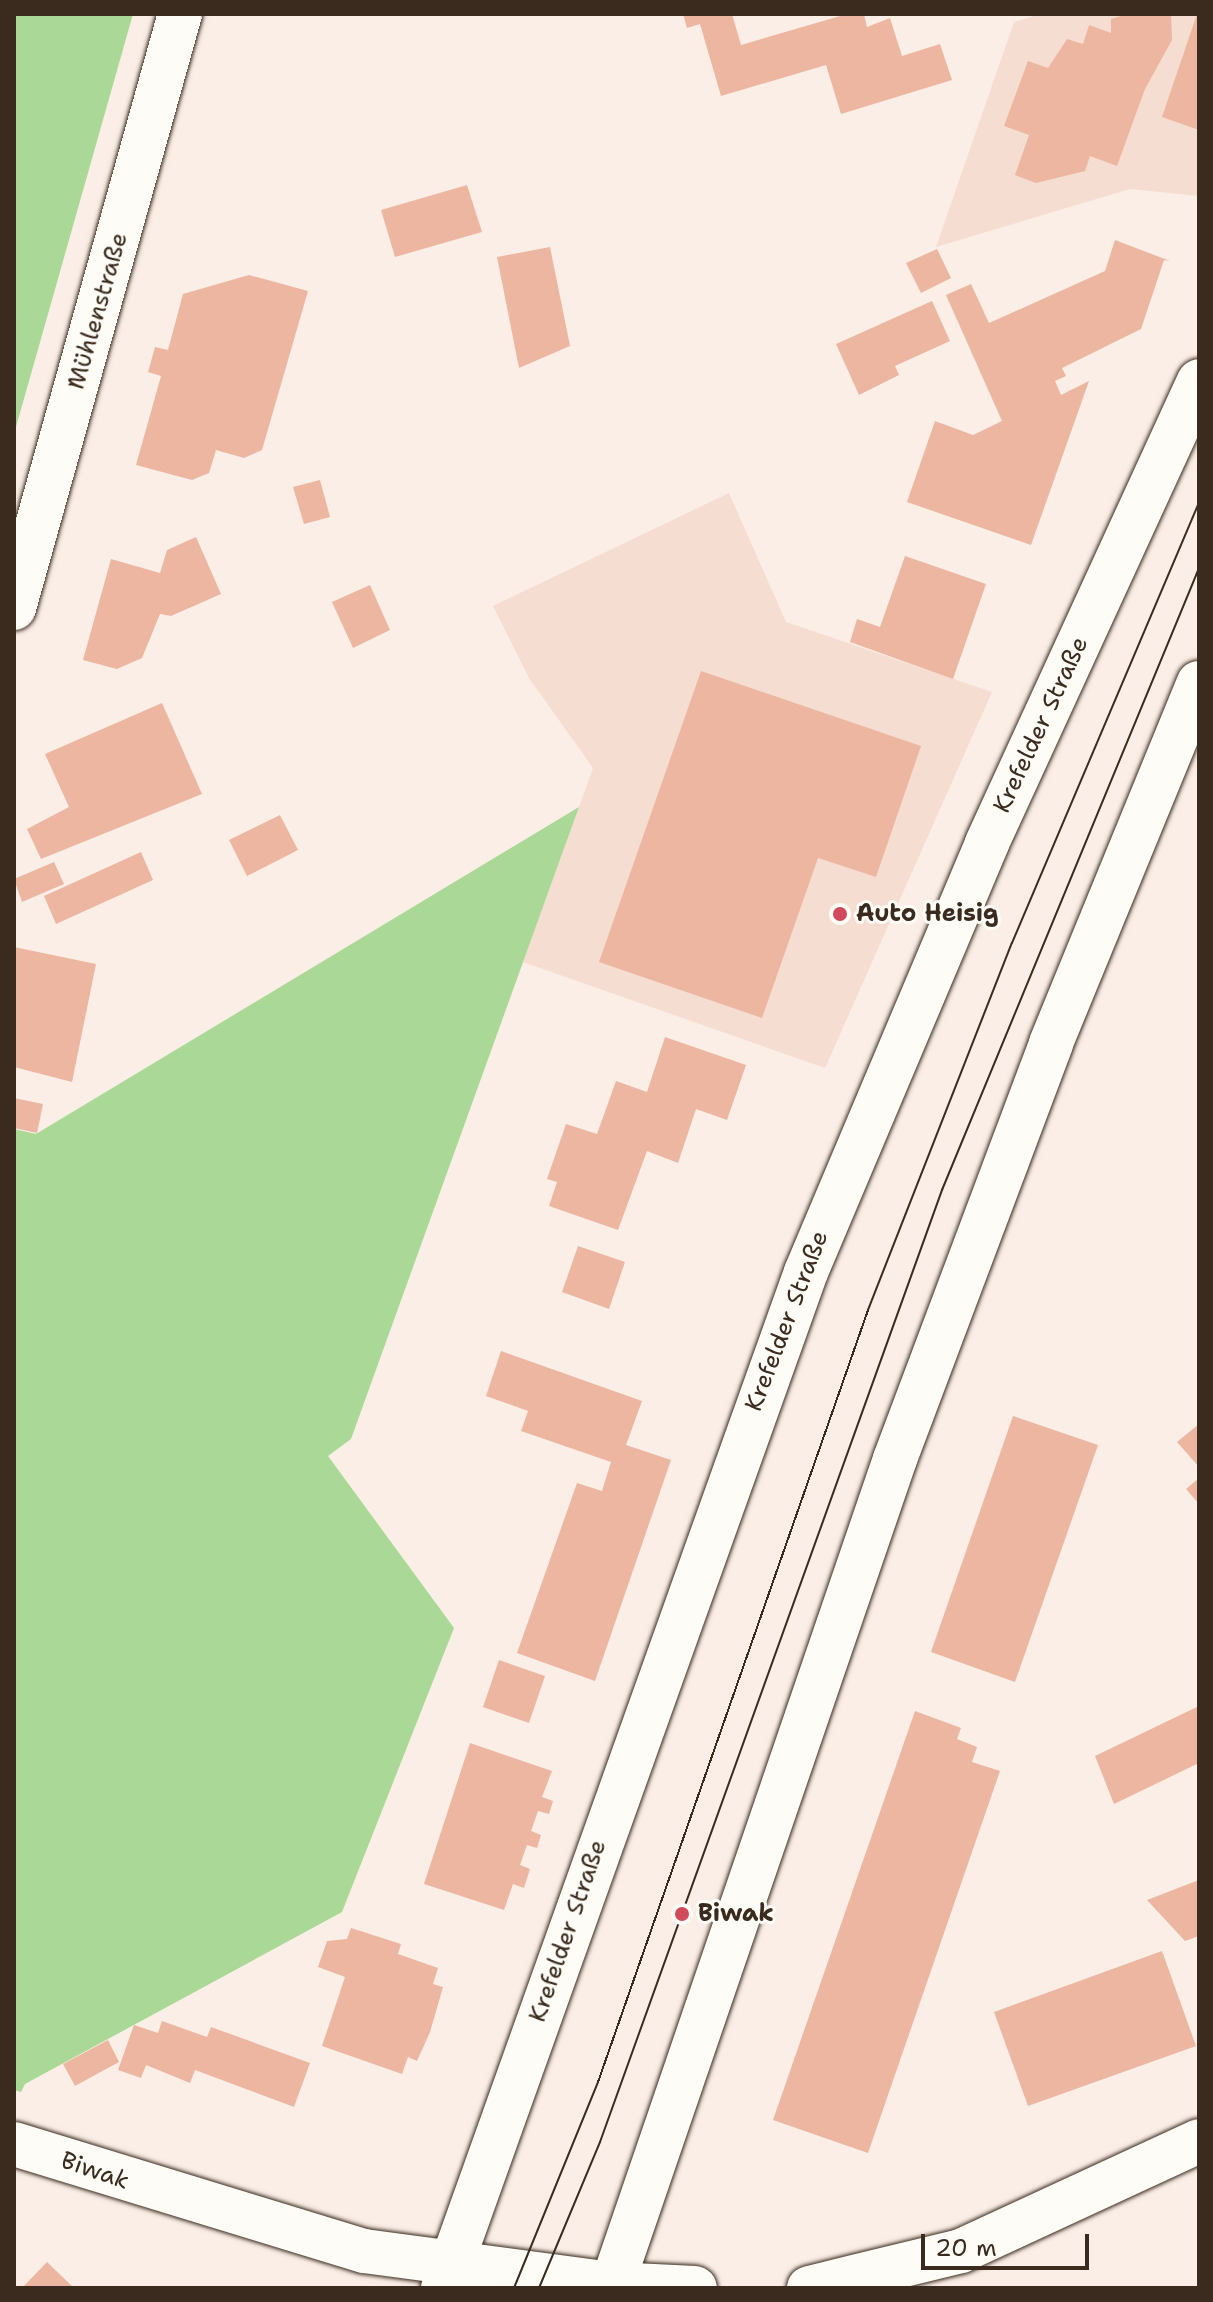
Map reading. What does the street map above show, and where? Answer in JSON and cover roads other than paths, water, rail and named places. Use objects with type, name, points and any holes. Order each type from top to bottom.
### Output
[{"type":"main road","name":"Mühlenstraße","points":[[14,608],[180,14]]},
{"type":"main road","name":"Krefelder Straße","points":[[448,2274],[806,1272],[987,843],[1199,381]]},
{"type":"main road","points":[[611,2286],[901,1444],[1051,1043],[1199,683]]},
{"type":"main road","points":[[809,2288],[961,2251],[1199,2141]]},
{"type":"main road","name":"Biwak","points":[[14,2144],[448,2274],[611,2286],[695,2288]]},
{"type":"tram line","points":[[514,2288],[598,2082],[868,1310],[1012,943],[1199,503]]},
{"type":"tram line","points":[[539,2288],[600,2142],[942,1190],[1199,568]]},
{"type":"place","name":"Auto Heisig","points":[[840,914]]},
{"type":"place","name":"Biwak","points":[[682,1914]]}]
